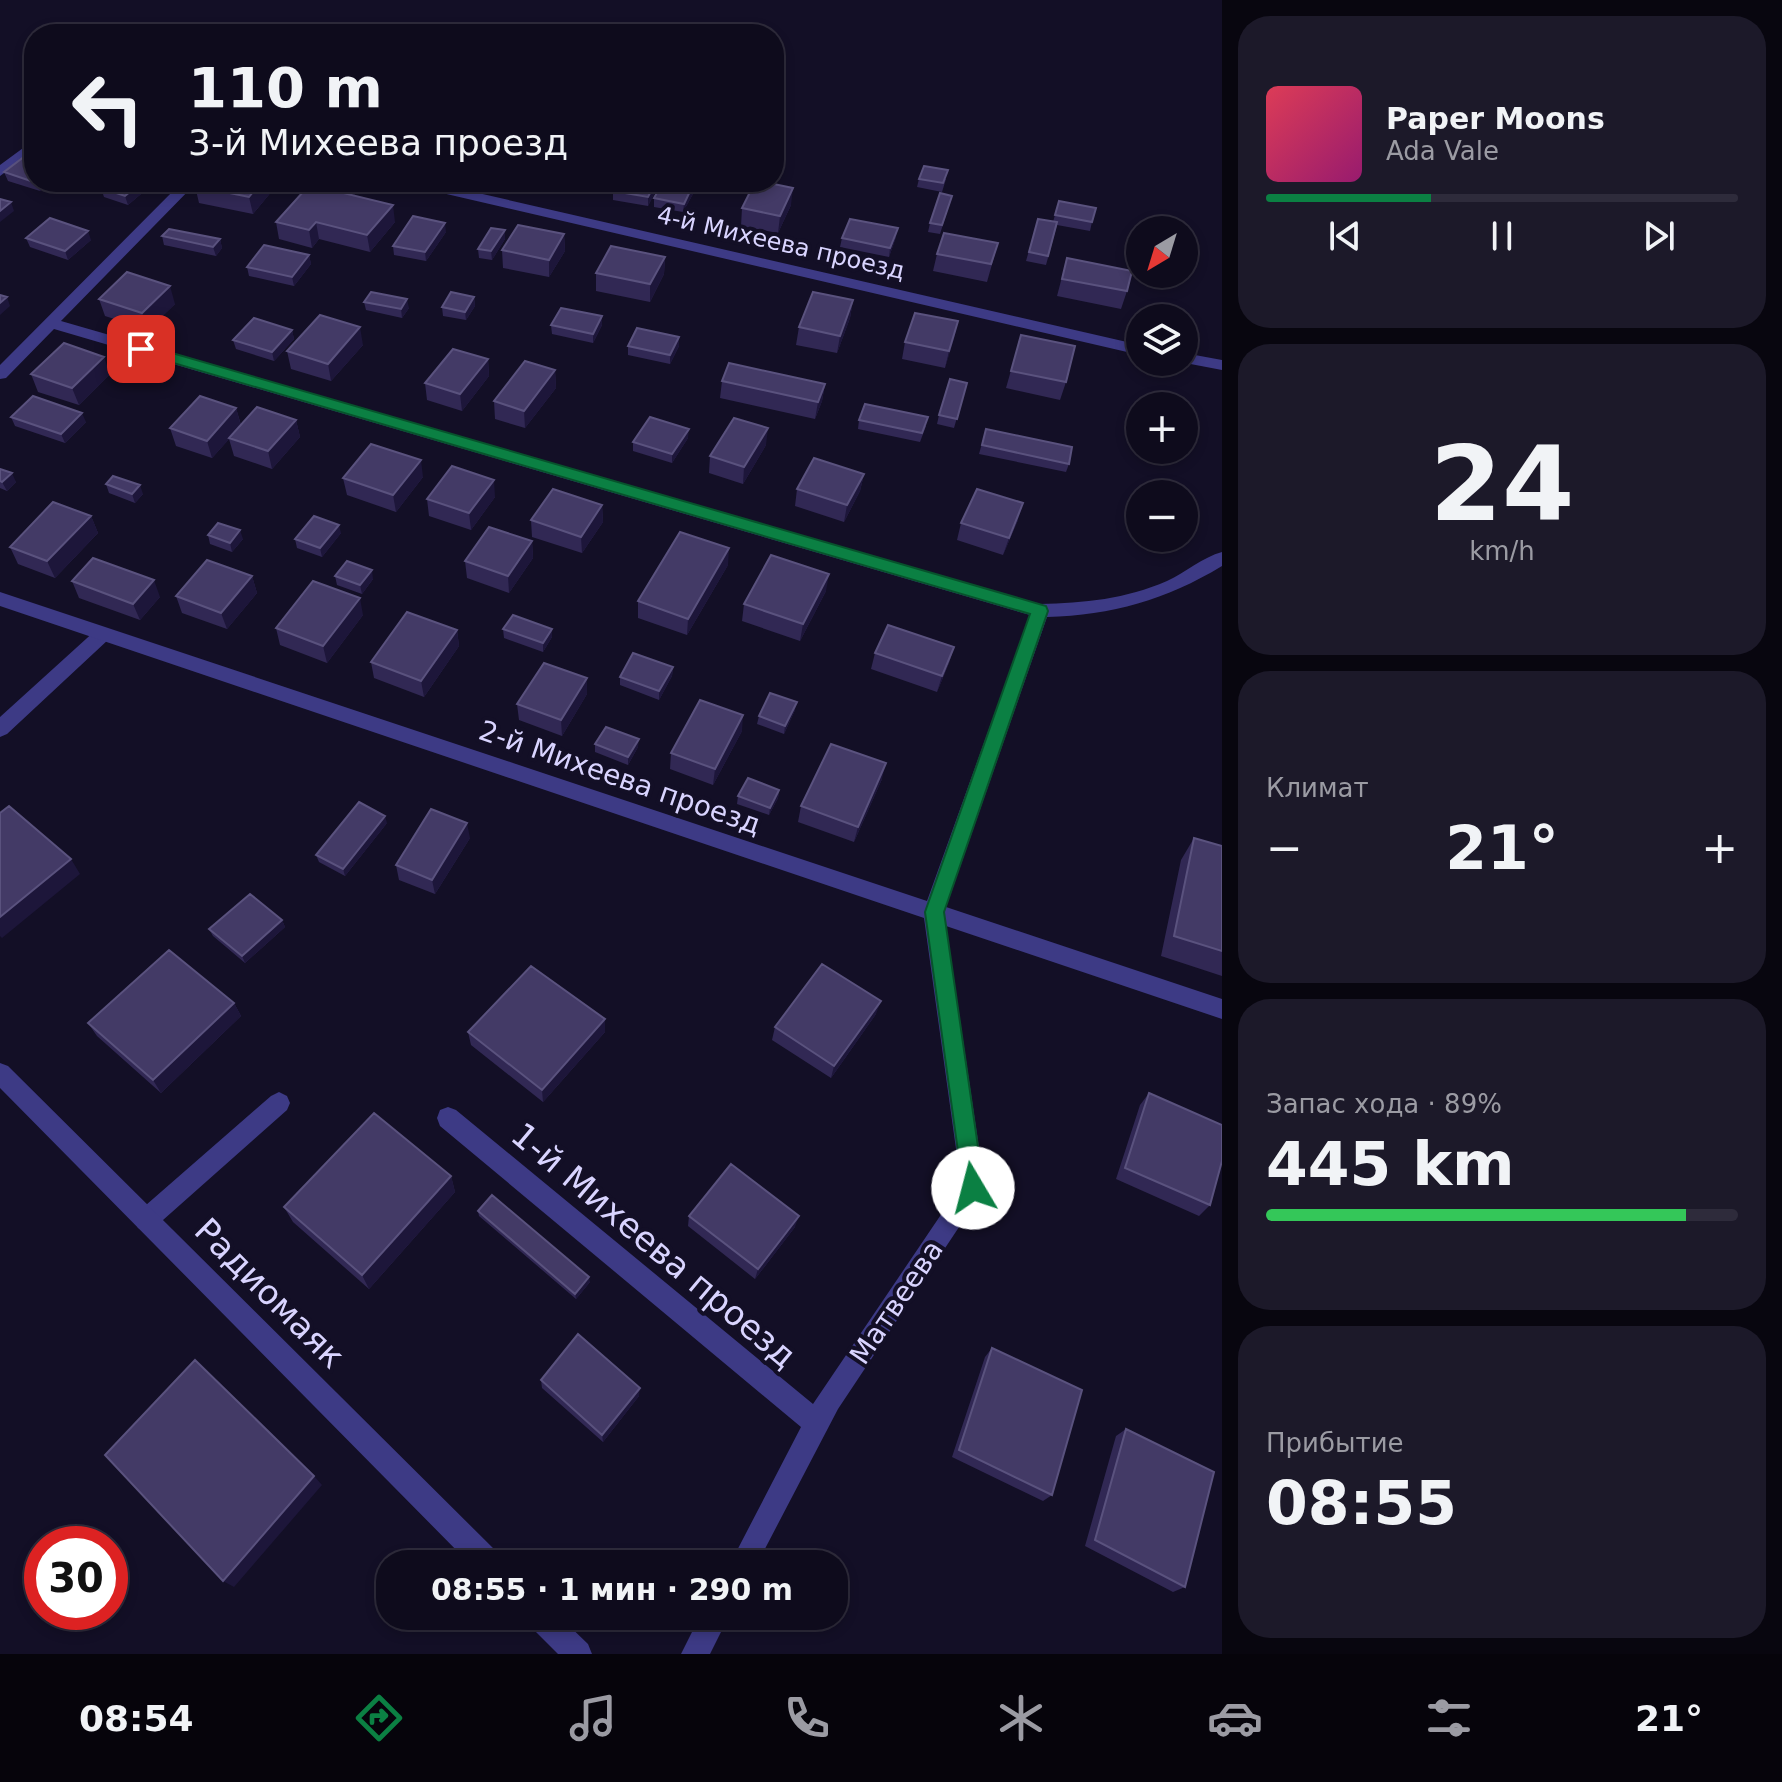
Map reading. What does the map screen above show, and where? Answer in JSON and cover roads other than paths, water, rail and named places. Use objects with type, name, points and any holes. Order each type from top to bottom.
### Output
[{"type":"street","points":[[0,172],[24,152]]},
{"type":"street","points":[[0,374],[180,192]]},
{"type":"street","name":"4-й Михеева проезд","points":[[455,192],[1126,347]]},
{"type":"street","points":[[51,323],[1040,611],[1123,605],[1158,594],[1222,558]]},
{"type":"street","points":[[1198,361],[1222,365]]},
{"type":"street","name":"2-й Михеева проезд","points":[[0,599],[1222,1009]]},
{"type":"street","name":"Матвеева","points":[[750,1550],[829,1400],[973,1188],[934,912],[1040,611]]},
{"type":"street","points":[[0,729],[103,634]]},
{"type":"street","name":"Радиомаяк","points":[[0,1073],[475,1550]]},
{"type":"street","points":[[146,1220],[279,1103]]},
{"type":"street","name":"1-й Михеева проезд","points":[[448,1118],[817,1424]]},
{"type":"street","points":[[554,1630],[578,1654]]},
{"type":"street","points":[[695,1654],[708,1630]]}]
